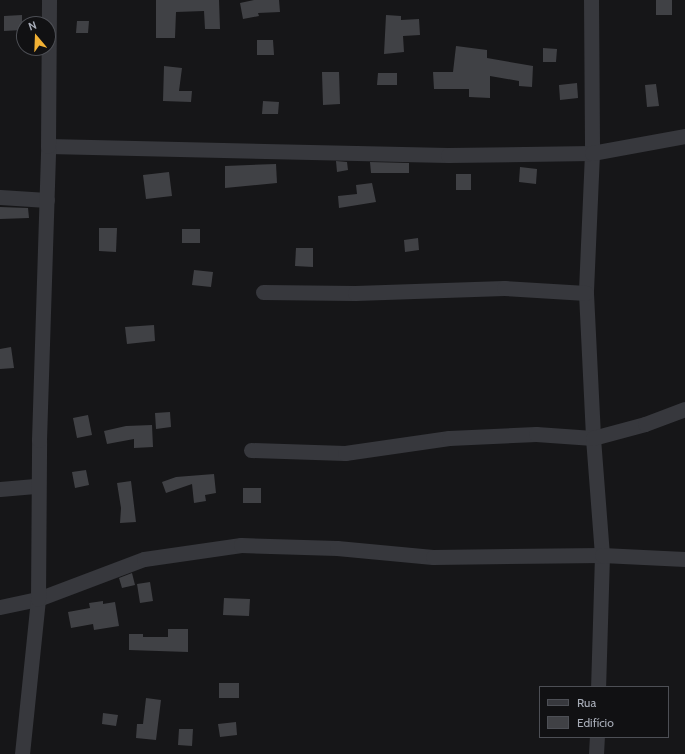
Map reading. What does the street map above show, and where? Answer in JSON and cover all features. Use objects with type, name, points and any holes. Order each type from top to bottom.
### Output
[{"type":"street","points":[[22,754],[38,599],[38,486],[47,200],[49,0]]},
{"type":"street","points":[[591,0],[592,153],[586,293],[593,438],[602,555],[598,686]]},
{"type":"street","points":[[48,146],[448,155],[592,153],[685,136]]},
{"type":"street","points":[[0,197],[47,200]]},
{"type":"street","points":[[262,292],[355,293],[504,288],[586,293]]},
{"type":"street","points":[[251,450],[345,453],[449,438],[536,434],[593,438],[646,424],[685,409]]},
{"type":"street","points":[[0,490],[38,486]]},
{"type":"street","points":[[0,607],[38,599],[144,559],[241,545],[337,548],[433,557],[602,555],[685,558]]},
{"type":"street","points":[[596,754],[597,738]]},
{"type":"building","points":[[156,0],[219,0],[220,29],[205,29],[204,11],[176,12],[175,38],[156,38]]},
{"type":"building","points":[[254,0],[279,0],[280,12],[258,13],[259,16],[243,19],[240,3]]},
{"type":"building","points":[[656,0],[672,0],[672,15],[656,15]]},
{"type":"building","points":[[22,15],[16,16],[16,30],[4,31],[4,16]]},
{"type":"building","points":[[386,15],[401,16],[401,20],[419,19],[420,35],[403,36],[404,52],[384,54]]},
{"type":"building","points":[[77,21],[89,21],[88,33],[76,33]]},
{"type":"building","points":[[257,40],[273,40],[274,55],[257,55]]},
{"type":"building","points":[[456,46],[487,50],[487,58],[533,66],[532,87],[519,86],[519,81],[490,76],[490,98],[469,97],[469,89],[434,89],[433,72],[453,72]]},
{"type":"building","points":[[543,48],[557,49],[556,62],[543,62]]},
{"type":"building","points":[[164,66],[182,68],[179,91],[192,91],[191,102],[163,101]]},
{"type":"building","points":[[322,72],[339,72],[340,104],[323,105]]},
{"type":"building","points":[[378,73],[397,73],[397,85],[377,85]]},
{"type":"building","points":[[577,83],[578,98],[560,100],[559,85]]},
{"type":"building","points":[[656,84],[659,106],[647,107],[645,85]]},
{"type":"building","points":[[263,101],[279,102],[278,114],[262,114]]},
{"type":"building","points":[[336,161],[347,162],[348,170],[337,172]]},
{"type":"building","points":[[370,162],[409,163],[409,173],[371,173]]},
{"type":"building","points":[[276,164],[277,183],[225,188],[225,166]]},
{"type":"building","points":[[520,167],[537,169],[536,184],[519,182]]},
{"type":"building","points":[[169,172],[172,196],[146,199],[143,175]]},
{"type":"building","points":[[456,174],[471,174],[471,190],[456,190]]},
{"type":"building","points":[[372,183],[376,202],[339,208],[338,196],[357,194],[356,185]]},
{"type":"building","points":[[0,207],[28,208],[29,218],[0,219]]},
{"type":"building","points":[[99,228],[117,228],[116,252],[99,251]]},
{"type":"building","points":[[182,229],[200,229],[200,243],[182,243]]},
{"type":"building","points":[[418,238],[419,250],[405,252],[404,240]]},
{"type":"building","points":[[296,248],[313,248],[313,267],[295,266]]},
{"type":"building","points":[[194,270],[213,272],[211,287],[192,285]]},
{"type":"building","points":[[154,325],[155,341],[127,344],[125,327]]},
{"type":"building","points":[[11,347],[14,368],[0,369],[0,349]]},
{"type":"building","points":[[170,412],[171,427],[156,429],[155,413]]},
{"type":"building","points":[[88,415],[92,435],[77,438],[73,418]]},
{"type":"building","points":[[152,425],[153,447],[134,448],[134,439],[107,444],[104,431],[126,426]]},
{"type":"building","points":[[86,470],[89,485],[75,488],[72,472]]},
{"type":"building","points":[[214,474],[216,493],[205,495],[206,501],[194,503],[192,484],[166,493],[162,482],[176,477]]},
{"type":"building","points":[[131,481],[136,522],[120,523],[121,508],[117,483]]},
{"type":"building","points":[[243,488],[261,488],[261,503],[243,503]]},
{"type":"building","points":[[132,573],[135,585],[122,588],[119,578]]},
{"type":"building","points":[[150,582],[153,601],[140,603],[137,584]]},
{"type":"building","points":[[224,598],[250,599],[249,616],[223,615]]},
{"type":"building","points":[[103,601],[103,604],[115,602],[119,626],[94,630],[93,624],[71,628],[68,612],[90,608],[89,603]]},
{"type":"building","points":[[168,629],[188,629],[188,652],[129,650],[129,634],[143,634],[143,637],[168,637]]},
{"type":"building","points":[[219,683],[239,683],[239,698],[219,698]]},
{"type":"building","points":[[146,698],[161,700],[156,740],[136,738],[137,724],[143,724]]},
{"type":"building","points":[[103,713],[118,715],[116,726],[102,724]]},
{"type":"building","points":[[236,722],[237,735],[220,737],[218,724]]},
{"type":"building","points":[[179,729],[193,729],[192,746],[178,745]]}]
